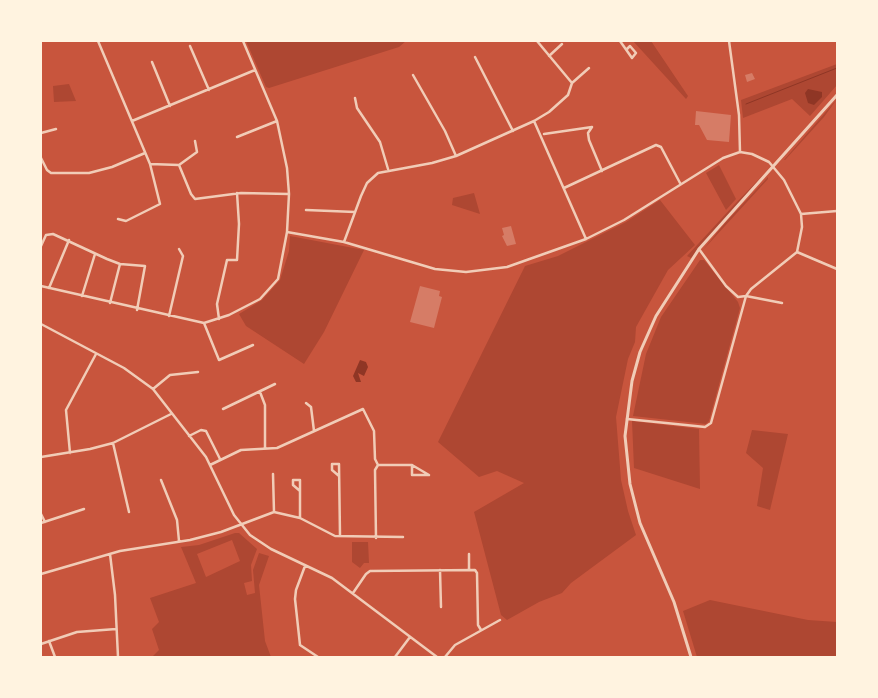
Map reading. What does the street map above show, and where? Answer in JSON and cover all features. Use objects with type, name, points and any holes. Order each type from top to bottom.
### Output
[{"type":"street","points":[[98,41],[150,164],[160,204],[126,220],[118,219]]},
{"type":"street","points":[[41,286],[137,310],[204,323],[219,319],[260,299],[278,279],[287,232],[289,194],[283,146],[277,121],[243,41]]},
{"type":"street","points":[[537,41],[572,82]]},
{"type":"street","points":[[620,41],[632,58],[636,54],[630,46],[627,49]]},
{"type":"street","points":[[729,41],[738,110],[740,152]]},
{"type":"street","points":[[549,56],[562,44]]},
{"type":"street","points":[[190,46],[209,90]]},
{"type":"street","points":[[475,58],[513,131]]},
{"type":"street","points":[[152,62],[170,106]]},
{"type":"street","points":[[344,242],[368,183],[378,173],[432,163],[456,156],[534,121],[549,112],[568,94],[572,82],[589,68]]},
{"type":"street","points":[[132,121],[255,70]]},
{"type":"street","points":[[413,75],[446,131],[456,156]]},
{"type":"street","points":[[691,657],[679,615],[647,542],[634,502],[626,460],[626,419],[632,380],[640,352],[656,316],[699,250],[837,95]]},
{"type":"street","points":[[355,98],[357,108],[380,142],[388,170]]},
{"type":"street","points":[[237,137],[277,121]]},
{"type":"street","points":[[534,121],[586,239]]},
{"type":"street","points":[[544,134],[592,127],[588,133],[589,140],[602,172]]},
{"type":"street","points":[[41,133],[56,129]]},
{"type":"street","points":[[150,164],[179,165],[197,152],[194,141]]},
{"type":"street","points":[[564,188],[602,172],[656,145],[661,147],[680,183]]},
{"type":"street","points":[[287,232],[344,242],[410,263],[459,272],[507,267],[586,239],[624,220],[722,158],[740,152],[762,158],[774,166],[784,180],[801,214],[802,227],[797,252],[751,289],[746,296],[711,423],[705,427],[626,419]]},
{"type":"street","points":[[41,158],[47,170],[51,173],[89,173],[112,167],[145,153]]},
{"type":"street","points":[[179,165],[195,199],[237,193],[289,194]]},
{"type":"street","points":[[219,319],[217,304],[227,260],[237,260],[239,224],[237,193]]},
{"type":"street","points":[[306,210],[355,212]]},
{"type":"street","points":[[801,214],[837,212]]},
{"type":"street","points":[[41,246],[48,233],[69,240],[95,254],[120,264],[146,267],[137,310]]},
{"type":"street","points":[[49,288],[69,240]]},
{"type":"street","points":[[169,316],[183,256],[180,249]]},
{"type":"street","points":[[699,250],[726,286],[738,297],[746,296],[782,303]]},
{"type":"street","points":[[797,252],[837,269]]},
{"type":"street","points":[[82,296],[95,254]]},
{"type":"street","points":[[110,303],[120,264]]},
{"type":"street","points":[[204,323],[219,360],[253,345]]},
{"type":"street","points":[[41,324],[124,368],[153,389],[210,465],[239,524],[261,544],[332,578],[437,657]]},
{"type":"street","points":[[70,453],[66,410],[96,354]]},
{"type":"street","points":[[153,389],[170,376],[198,372]]},
{"type":"street","points":[[223,409],[275,384]]},
{"type":"street","points":[[260,392],[265,405],[265,448]]},
{"type":"street","points":[[306,403],[311,406],[314,432]]},
{"type":"street","points":[[210,465],[241,450],[277,448],[364,409],[374,431],[375,459],[378,465]]},
{"type":"street","points":[[41,457],[70,453],[113,443],[172,414]]},
{"type":"street","points":[[189,436],[201,430],[206,431],[221,460]]},
{"type":"street","points":[[113,443],[129,512]]},
{"type":"street","points":[[339,476],[332,470],[332,464],[339,464],[340,536]]},
{"type":"street","points":[[378,465],[412,465],[429,475],[412,475],[412,465]]},
{"type":"street","points":[[376,538],[375,470],[378,465]]},
{"type":"street","points":[[273,474],[274,512]]},
{"type":"street","points":[[161,480],[177,520],[179,541]]},
{"type":"street","points":[[300,492],[293,485],[293,480],[300,480],[300,492],[300,518]]},
{"type":"street","points":[[41,514],[43,523],[84,509]]},
{"type":"street","points":[[41,574],[110,554],[221,532],[274,512],[300,518],[335,536],[403,537]]},
{"type":"street","points":[[110,554],[116,595],[118,657]]},
{"type":"street","points":[[469,554],[469,569]]},
{"type":"street","points":[[306,566],[296,590],[295,600],[300,645],[318,657]]},
{"type":"street","points":[[440,570],[440,607]]},
{"type":"street","points":[[353,593],[370,571],[475,570],[477,573],[478,625],[481,630]]},
{"type":"street","points":[[444,657],[455,645],[500,620]]},
{"type":"street","points":[[41,644],[77,632],[116,629]]},
{"type":"street","points":[[395,657],[410,637]]},
{"type":"street","points":[[49,641],[55,657]]},
{"type":"shaded area","points":[[246,41],[406,41],[399,47],[269,88],[266,87]]},
{"type":"shaded area","points":[[633,41],[651,41],[688,96],[686,99]]},
{"type":"shaded area","points":[[837,64],[837,85],[810,116],[792,99],[743,118],[741,100]]},
{"type":"shaded area","points":[[69,84],[76,101],[54,102],[53,86]]},
{"type":"shaded area","points":[[808,89],[822,92],[822,97],[814,105],[808,103],[805,93]]},
{"type":"shaded area","points":[[837,99],[824,117],[784,160]]},
{"type":"shaded area","points":[[719,165],[736,199],[726,210],[706,173]]},
{"type":"shaded area","points":[[764,174],[691,258],[687,256],[733,206]]},
{"type":"shaded area","points":[[768,177],[768,179],[703,250],[724,224]]},
{"type":"shaded area","points":[[474,193],[480,214],[452,205],[453,198]]},
{"type":"shaded area","points":[[660,200],[695,245],[668,270],[636,327],[635,342],[628,359],[616,417],[621,480],[636,535],[571,583],[562,593],[539,602],[507,620],[501,615],[474,512],[524,483],[497,471],[479,477],[438,442],[525,266],[558,256],[626,222]]},
{"type":"shaded area","points":[[290,236],[364,250],[324,332],[304,364],[246,326],[239,314],[262,300],[280,280],[289,251]]},
{"type":"shaded area","points":[[700,260],[704,260],[738,302],[740,308],[709,421],[706,424],[633,416],[646,354],[661,317]]},
{"type":"shaded area","points":[[360,360],[366,362],[368,367],[364,376],[358,373],[361,382],[356,382],[353,376]]},
{"type":"shaded area","points":[[632,421],[699,429],[700,489],[634,468]]},
{"type":"shaded area","points":[[752,430],[788,434],[770,510],[757,506],[763,468],[746,453]]},
{"type":"shaded area","points":[[239,533],[257,549],[251,565],[252,581],[244,583],[247,595],[255,593],[253,570],[259,553],[269,556],[259,585],[265,641],[271,657],[152,657],[159,650],[152,629],[159,622],[150,598],[196,583],[181,547],[199,545]],"holes":[[[232,540],[240,561],[206,577],[197,554]]]},
{"type":"shaded area","points":[[352,542],[368,542],[369,563],[364,563],[360,568],[352,562]]},
{"type":"shaded area","points":[[710,600],[808,620],[837,622],[837,657],[697,657],[683,611]]},
{"type":"building","points":[[752,73],[755,79],[747,82],[745,75]]},
{"type":"building","points":[[696,111],[731,115],[729,142],[707,140],[699,125],[695,125]]},
{"type":"building","points":[[511,226],[516,244],[507,246],[502,236],[504,235],[502,228]]},
{"type":"building","points":[[420,286],[440,291],[439,296],[442,297],[434,328],[410,322]]},
{"type":"waterway","points":[[746,104],[837,68]]}]
